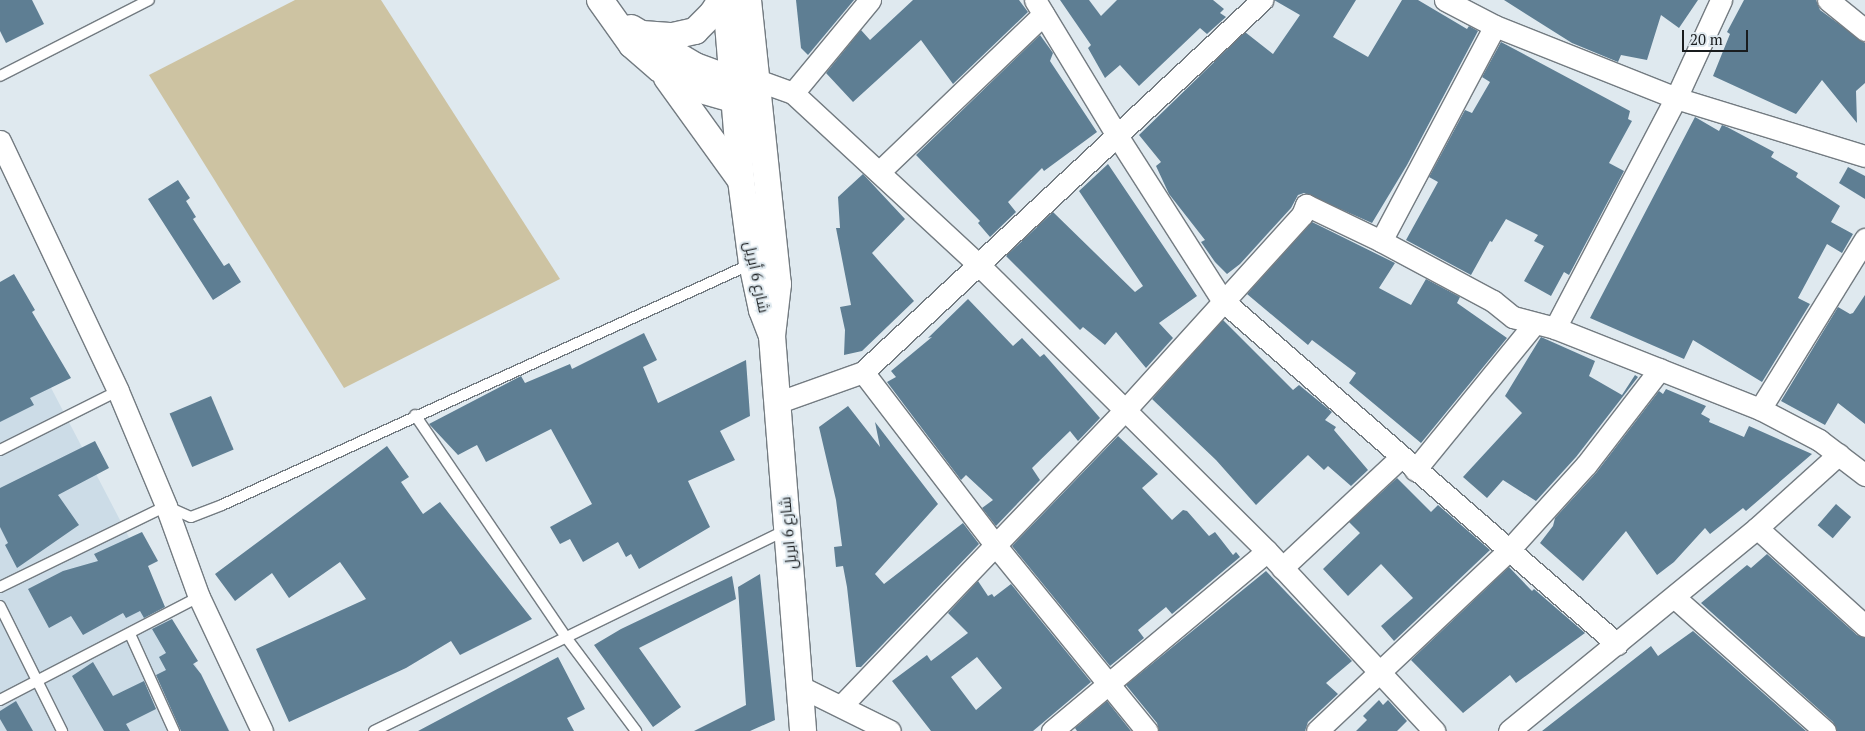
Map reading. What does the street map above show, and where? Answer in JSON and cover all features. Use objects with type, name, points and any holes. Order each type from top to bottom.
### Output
[{"type":"street","points":[[641,34],[674,36],[696,31],[712,14],[721,0]]},
{"type":"street","name":"شارع 6 أبريل","points":[[726,0],[745,91],[778,284],[772,336]]},
{"type":"street","name":"شارع 6 أبريل","points":[[748,0],[741,180],[752,263],[762,310],[772,336]]},
{"type":"street","points":[[793,93],[870,0]]},
{"type":"street","points":[[776,403],[863,372],[979,265],[1116,134],[1262,0]]},
{"type":"street","points":[[1554,328],[1676,98],[1721,0]]},
{"type":"street","points":[[1828,0],[1865,30]]},
{"type":"street","points":[[1457,3],[1495,26],[1676,98],[1865,156]]},
{"type":"street","points":[[606,7],[641,34],[695,66],[745,91]]},
{"type":"street","points":[[606,7],[632,45],[660,70],[687,102],[741,180]]},
{"type":"street","points":[[879,172],[1040,7],[1116,134],[1222,300],[1508,551],[1618,644]]},
{"type":"street","points":[[1381,241],[1495,26]]},
{"type":"street","points":[[660,70],[701,90],[793,93],[979,265],[1126,409],[1266,551],[1434,731]]},
{"type":"street","points":[[0,141],[118,391],[166,506],[199,597],[262,731]]},
{"type":"street","points":[[842,704],[1126,409],[1222,300],[1302,215],[1306,205],[1381,241],[1493,301],[1513,316],[1534,324],[1554,328],[1660,368],[1760,409],[1839,454],[1865,475]]},
{"type":"street","points":[[1760,409],[1865,239]]},
{"type":"street","points":[[1282,568],[1408,463],[1534,324]]},
{"type":"street","name":"شارع 6 ابريل","points":[[772,336],[803,731]]},
{"type":"street","points":[[1317,731],[1378,671],[1508,551],[1586,465],[1660,368]]},
{"type":"street","points":[[863,372],[996,546],[1147,731]]},
{"type":"street","points":[[1510,731],[1758,528],[1839,454]]},
{"type":"street","points":[[1758,528],[1865,626]]},
{"type":"street","points":[[1052,731],[1110,686],[1266,551]]},
{"type":"street","points":[[1674,597],[1825,731]]},
{"type":"street","points":[[801,687],[842,704],[890,731]]},
{"type":"lane","points":[[0,76],[149,0]]},
{"type":"lane","points":[[0,588],[166,506],[191,517],[752,263]]},
{"type":"lane","points":[[0,450],[118,391]]},
{"type":"lane","points":[[415,415],[565,636],[636,731]]},
{"type":"lane","points":[[374,731],[565,636],[788,529]]},
{"type":"lane","points":[[0,700],[199,597]]},
{"type":"lane","points":[[0,606],[62,731]]},
{"type":"lane","points":[[130,634],[174,731]]},
{"type":"shaded area","points":[[295,0],[381,0],[560,279],[344,388],[149,75]]},
{"type":"shaded area","points":[[0,290],[230,731],[0,731]]},
{"type":"building","points":[[0,0],[32,0],[44,24],[6,43],[0,31]]},
{"type":"building","points":[[796,0],[854,0],[808,55],[801,48]]},
{"type":"building","points":[[913,0],[1019,0],[1028,12],[953,84],[921,40],[853,102],[826,73],[861,30],[870,40]]},
{"type":"building","points":[[1060,0],[1089,0],[1101,16],[1117,0],[1213,0],[1224,9],[1220,13],[1226,17],[1207,34],[1200,28],[1139,86],[1120,65],[1105,78],[1088,48],[1091,45]]},
{"type":"building","points":[[1274,0],[1356,0],[1333,37],[1368,57],[1402,0],[1418,0],[1467,29],[1469,26],[1478,31],[1407,165],[1372,223],[1304,193],[1298,195],[1291,208],[1240,264],[1227,274],[1215,262],[1201,242],[1205,240],[1169,194],[1156,166],[1161,162],[1139,135],[1245,32],[1273,54],[1300,15]]},
{"type":"building","points":[[1504,0],[1698,0],[1679,28],[1661,15],[1647,60],[1621,55],[1618,62],[1572,43]]},
{"type":"building","points":[[1744,0],[1816,0],[1820,10],[1865,43],[1865,83],[1856,91],[1857,123],[1822,80],[1796,114],[1713,76],[1730,34],[1727,32]]},
{"type":"building","points":[[1040,35],[1053,53],[1050,61],[1097,132],[1044,171],[1042,168],[1008,202],[1016,212],[990,237],[978,223],[980,221],[916,155]]},
{"type":"building","points":[[1501,42],[1630,111],[1628,119],[1632,121],[1609,163],[1624,171],[1569,275],[1564,272],[1551,296],[1524,281],[1544,246],[1534,241],[1538,235],[1506,219],[1492,242],[1490,241],[1471,275],[1406,240],[1438,182],[1429,177],[1465,110],[1472,113],[1490,82],[1482,77]]},
{"type":"building","points":[[1695,117],[1719,131],[1722,125],[1727,127],[1774,152],[1771,157],[1798,173],[1796,177],[1840,206],[1831,222],[1853,234],[1842,253],[1827,244],[1798,298],[1810,304],[1762,382],[1693,340],[1684,359],[1590,318]]},
{"type":"building","points":[[1108,164],[1197,296],[1159,323],[1173,338],[1146,368],[1116,332],[1105,345],[1083,327],[1080,330],[1006,256],[1053,212],[1135,292],[1143,286],[1079,191]]},
{"type":"building","points":[[1848,167],[1865,176],[1865,199],[1839,183]]},
{"type":"building","points":[[863,174],[905,219],[872,253],[914,301],[862,351],[844,355],[845,330],[840,307],[851,305],[836,228],[840,228],[838,197]]},
{"type":"building","points":[[178,180],[190,198],[186,201],[196,217],[193,219],[224,266],[229,263],[241,282],[213,300],[148,199]]},
{"type":"building","points":[[1312,222],[1395,263],[1379,288],[1411,305],[1426,279],[1460,297],[1457,303],[1507,338],[1421,443],[1349,383],[1356,373],[1312,340],[1308,345],[1247,294]]},
{"type":"building","points":[[14,274],[35,310],[32,312],[71,378],[30,398],[34,405],[0,422],[0,282]]},
{"type":"building","points":[[1865,295],[1865,424],[1838,403],[1825,425],[1781,401],[1838,307],[1850,314],[1853,313]]},
{"type":"building","points":[[968,299],[1013,346],[1022,338],[1040,357],[1044,354],[1100,418],[1078,441],[1070,431],[1032,468],[1040,480],[996,526],[982,508],[993,500],[966,475],[961,480],[887,382],[896,377],[891,371],[932,337],[928,338]]},
{"type":"building","points":[[1223,320],[1293,390],[1299,385],[1332,412],[1325,420],[1336,427],[1334,430],[1368,470],[1351,486],[1328,466],[1324,470],[1308,455],[1256,505],[1216,460],[1152,399]]},
{"type":"building","points":[[644,333],[657,360],[643,367],[658,403],[746,360],[750,416],[720,431],[735,460],[688,481],[710,527],[639,569],[631,554],[626,557],[618,542],[583,562],[570,539],[560,544],[550,527],[592,504],[551,429],[486,462],[477,445],[458,455],[429,424],[521,376],[525,383],[570,364],[572,369]]},
{"type":"building","points":[[1541,337],[1595,361],[1589,376],[1622,395],[1635,375],[1638,377],[1576,457],[1536,501],[1503,480],[1487,498],[1463,477],[1522,413],[1505,396]]},
{"type":"building","points":[[1666,389],[1706,406],[1701,414],[1710,419],[1709,422],[1744,437],[1749,426],[1812,454],[1746,511],[1743,508],[1710,534],[1705,528],[1674,562],[1657,575],[1626,531],[1583,581],[1540,543],[1553,526],[1555,518],[1596,473],[1659,391],[1663,394]]},
{"type":"building","points":[[211,396],[234,449],[192,467],[170,414]]},
{"type":"building","points":[[848,406],[880,447],[875,422],[938,504],[875,574],[884,584],[963,523],[979,544],[861,667],[856,667],[843,566],[836,567],[834,547],[842,546],[836,500],[819,427]]},
{"type":"building","points":[[1118,436],[1158,474],[1142,488],[1172,520],[1183,510],[1187,511],[1209,536],[1215,532],[1233,555],[1236,552],[1240,557],[1172,614],[1166,607],[1138,630],[1144,638],[1110,666],[1012,546]]},
{"type":"building","points":[[95,441],[109,468],[58,495],[79,525],[17,568],[5,545],[8,543],[0,527],[0,488]]},
{"type":"building","points":[[387,446],[409,477],[401,482],[423,514],[440,502],[532,619],[460,655],[451,641],[406,668],[289,722],[256,649],[366,599],[340,562],[289,598],[272,573],[235,601],[215,574]]},
{"type":"building","points":[[1397,478],[1431,512],[1438,505],[1490,550],[1394,641],[1381,626],[1413,598],[1381,564],[1348,596],[1323,569],[1360,533],[1349,522]]},
{"type":"building","points":[[1836,504],[1851,517],[1833,538],[1818,525]]},
{"type":"building","points":[[142,532],[158,561],[148,566],[165,607],[144,618],[140,611],[126,618],[123,613],[83,635],[71,616],[49,628],[28,589],[63,571],[98,561],[94,554]]},
{"type":"building","points":[[1767,554],[1857,635],[1865,638],[1865,731],[1837,731],[1833,722],[1701,603],[1747,565],[1751,568]]},
{"type":"building","points":[[1509,567],[1532,591],[1534,589],[1585,633],[1516,683],[1510,675],[1463,713],[1411,660]]},
{"type":"building","points":[[1266,571],[1352,661],[1326,683],[1338,694],[1308,722],[1305,731],[1159,731],[1157,723],[1126,685]]},
{"type":"building","points":[[760,574],[775,720],[750,731],[694,731],[746,705],[738,587]]},
{"type":"building","points":[[732,576],[736,599],[639,648],[681,707],[653,727],[594,645],[621,629]]},
{"type":"building","points":[[978,581],[988,596],[992,594],[994,597],[1011,584],[1091,682],[1033,731],[931,731],[892,681],[927,655],[931,661],[968,633],[948,613]],"holes":[[[977,657],[1002,688],[976,710],[951,677]]]},
{"type":"building","points":[[172,619],[198,661],[193,664],[201,674],[229,731],[181,731],[156,675],[166,670],[159,657],[166,653],[152,629]]},
{"type":"building","points":[[1693,631],[1806,731],[1542,731],[1651,646],[1658,656]]},
{"type":"building","points":[[558,657],[585,709],[567,718],[574,731],[418,731]]},
{"type":"building","points":[[93,662],[113,696],[144,681],[156,709],[126,724],[130,731],[104,731],[72,676]]},
{"type":"building","points":[[1379,700],[1383,705],[1388,700],[1407,721],[1397,731],[1356,731],[1367,720],[1363,716]]},
{"type":"building","points":[[16,701],[33,731],[7,731],[0,719],[0,711]]},
{"type":"building","points":[[1107,701],[1131,731],[1077,731],[1075,728]]}]
